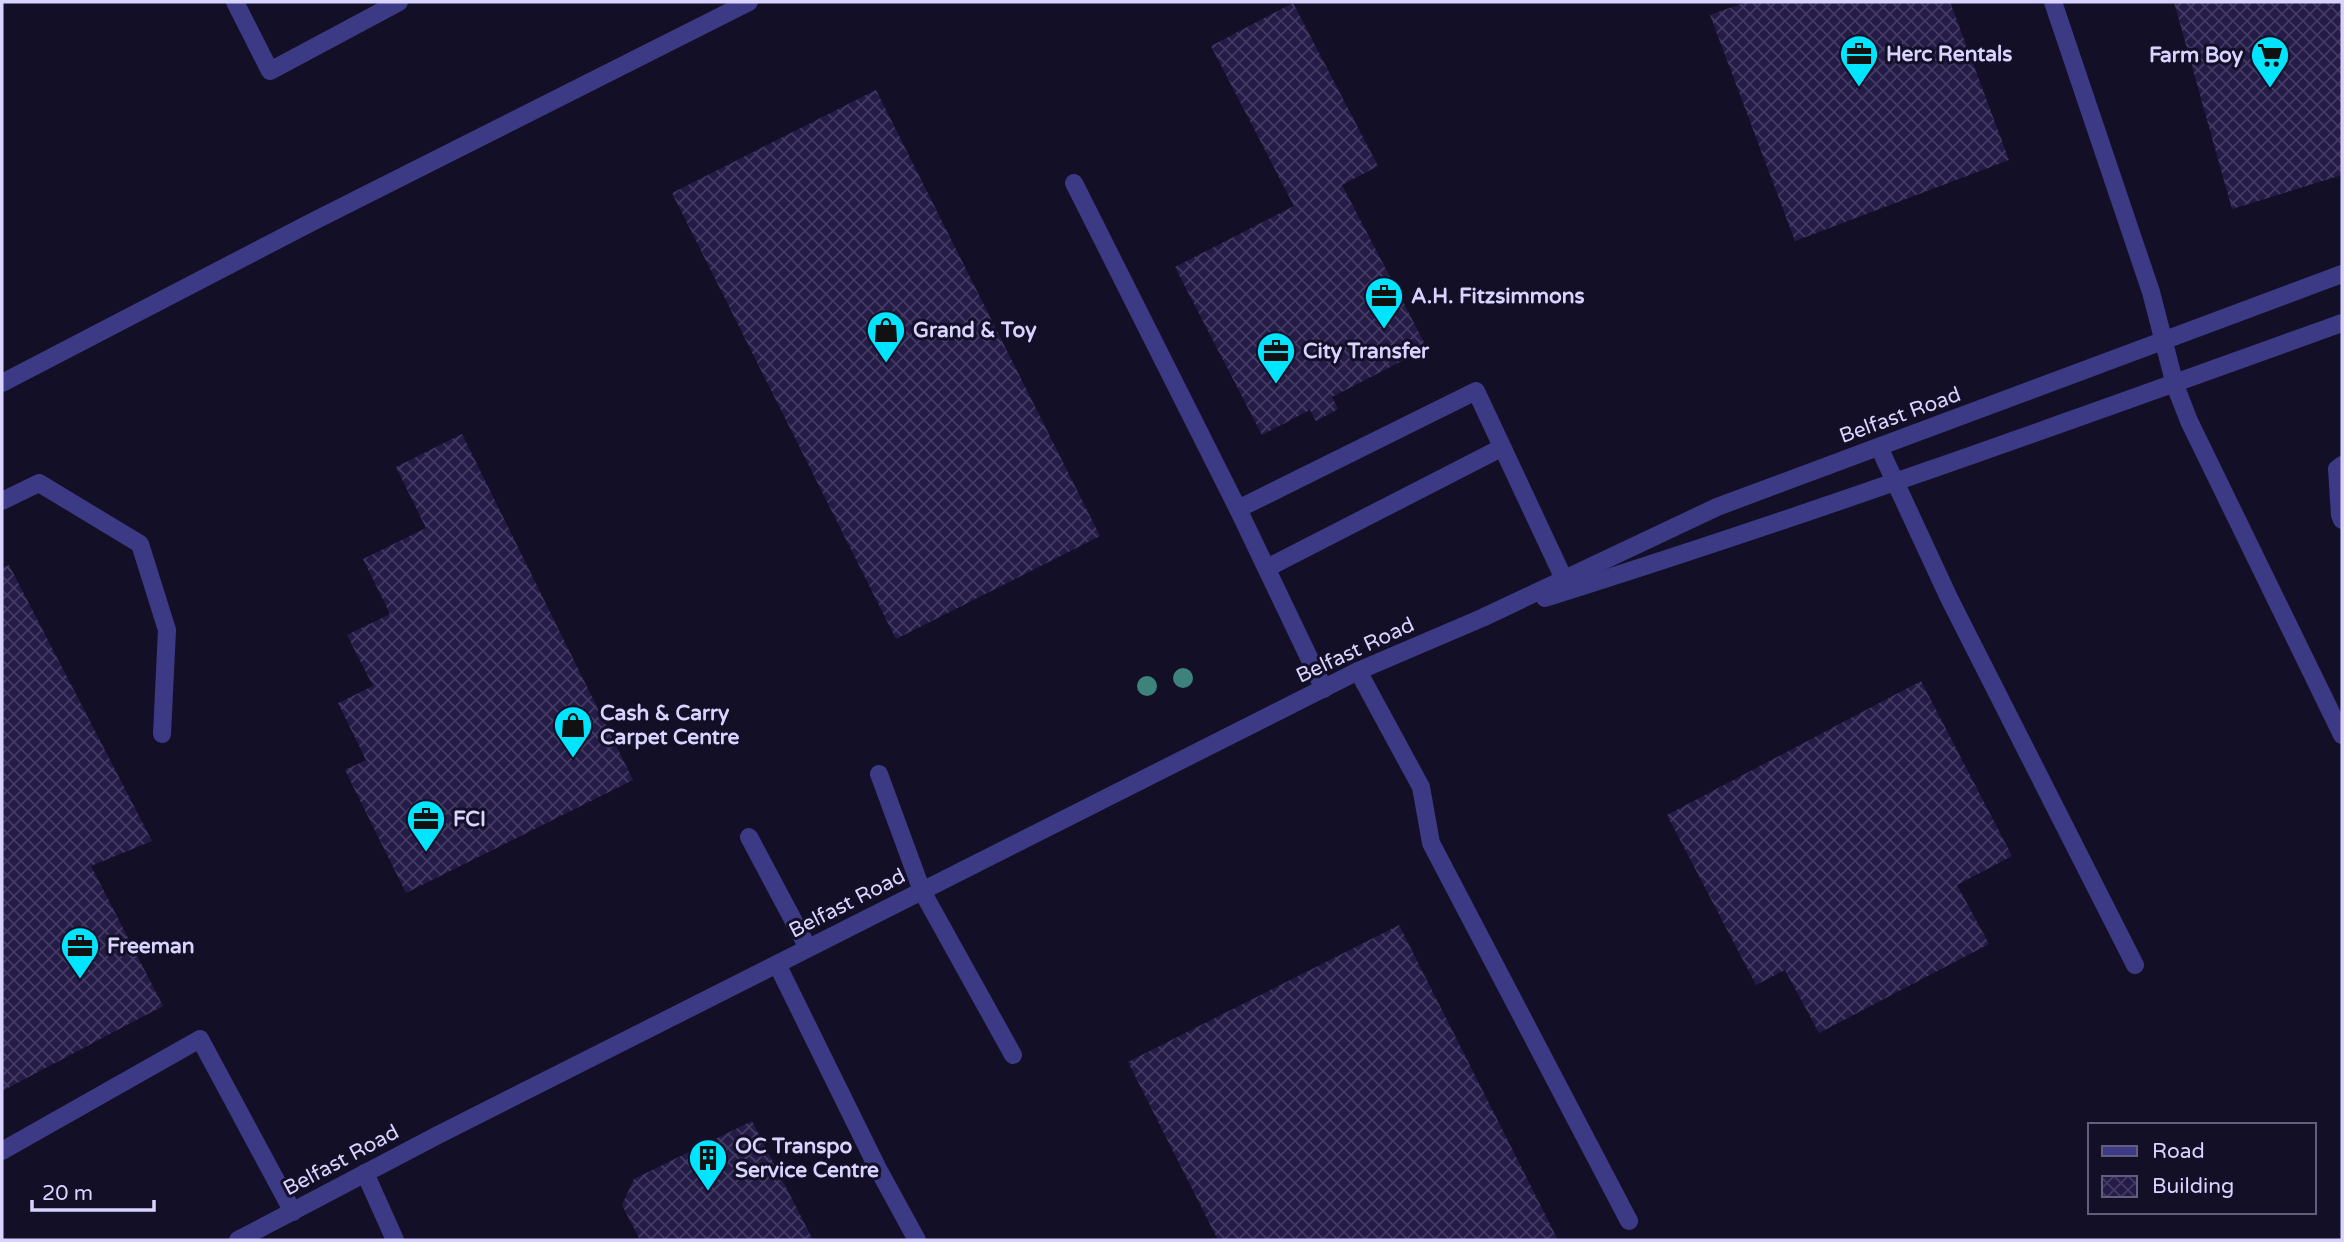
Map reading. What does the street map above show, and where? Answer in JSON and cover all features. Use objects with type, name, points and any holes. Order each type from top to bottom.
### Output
[{"type":"street","points":[[235,2],[270,71],[399,2]]},
{"type":"street","points":[[2,383],[312,222],[749,2]]},
{"type":"street","points":[[2053,2],[2151,292],[2175,384],[2189,421],[2342,735]]},
{"type":"street","points":[[1074,183],[1238,509],[1324,689]]},
{"type":"street","name":"Belfast Road","points":[[238,1240],[365,1173],[1358,671],[1482,618],[1717,507],[2342,274]]},
{"type":"street","name":"Belfast Road","points":[[1482,618],[1679,556],[2175,384],[2342,323]]},
{"type":"street","points":[[1238,509],[1476,391],[1564,579]]},
{"type":"street","points":[[1879,447],[1949,598],[2135,965]]},
{"type":"street","points":[[1267,568],[1502,448]]},
{"type":"street","points":[[2342,465],[2337,469],[2342,520]]},
{"type":"street","points":[[2,501],[39,483],[140,544],[166,630],[162,734]]},
{"type":"street","points":[[1358,671],[1421,787],[1431,843],[1629,1221]]},
{"type":"street","points":[[879,774],[922,891],[1013,1055]]},
{"type":"street","points":[[749,837],[808,948]]},
{"type":"street","points":[[777,964],[916,1240]]},
{"type":"street","points":[[2,1151],[200,1039],[293,1212]]},
{"type":"street","points":[[365,1173],[395,1240]]},
{"type":"building","name":"Herc Rentals","points":[[1746,2],[1950,2],[2009,160],[1795,241],[1710,15]]},
{"type":"building","name":"Farm Boy","points":[[2174,2],[2342,2],[2342,175],[2232,209]]},
{"type":"building","points":[[1293,3],[1378,166],[1342,185],[1427,348],[1332,397],[1338,409],[1316,421],[1310,410],[1262,435],[1175,267],[1294,206],[1211,46]]},
{"type":"building","name":"Grand & Toy","points":[[876,90],[1100,536],[896,639],[672,193]]},
{"type":"building","points":[[462,434],[633,780],[406,893],[345,770],[366,760],[338,703],[373,686],[347,635],[390,614],[363,559],[426,528],[396,467]]},
{"type":"building","points":[[9,565],[152,841],[91,866],[163,1006],[2,1091],[2,568]]},
{"type":"building","points":[[1921,681],[2012,856],[1957,885],[1989,944],[1819,1033],[1785,970],[1756,985],[1667,815]]},
{"type":"building","points":[[1399,925],[1558,1240],[1218,1240],[1128,1062]]},
{"type":"building","name":"OC Transpo Service Centre","points":[[752,1121],[813,1240],[640,1240],[622,1205],[634,1179]]},
{"type":"place","name":"Herc Rentals","points":[[1859,88]]},
{"type":"place","name":"Farm Boy","points":[[2270,89]]},
{"type":"place","name":"A.H. Fitzsimmons","points":[[1384,330]]},
{"type":"place","name":"Grand & Toy","points":[[886,364]]},
{"type":"place","name":"City Transfer","points":[[1276,385]]},
{"type":"place","name":"Cash & Carry Carpet Centre","points":[[573,759]]},
{"type":"place","name":"FCI","points":[[426,853]]},
{"type":"place","name":"Freeman","points":[[80,980]]},
{"type":"place","name":"OC Transpo Service Centre","points":[[708,1192]]}]
